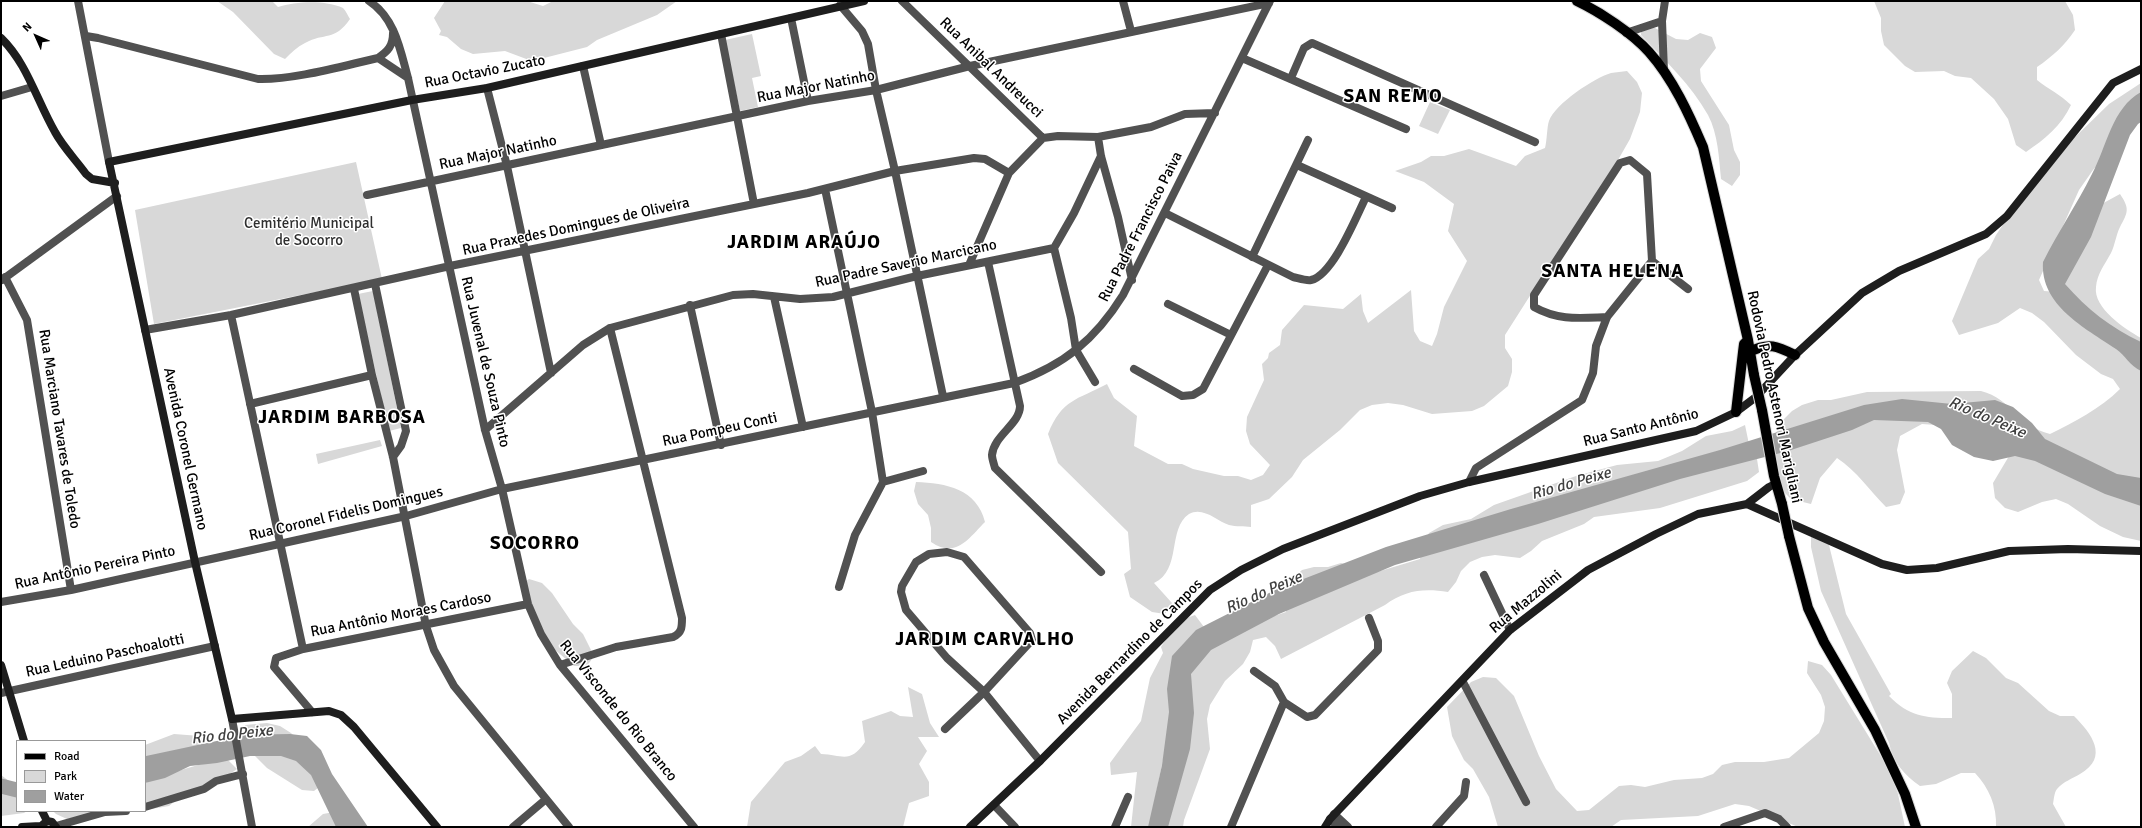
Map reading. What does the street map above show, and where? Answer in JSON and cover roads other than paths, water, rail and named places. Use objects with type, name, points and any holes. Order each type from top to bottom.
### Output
[{"type":"main road","name":"Rodovia Pedro Astenori Marigliani","points":[[1577,1],[1626,33],[1648,51],[1664,72],[1703,147],[1748,340],[1766,429],[1774,480],[1782,504],[1808,608],[1824,642],[1875,730],[1905,794],[1916,827]]},
{"type":"main road","points":[[1736,412],[1744,344],[1748,340],[1779,347],[1795,355]]},
{"type":"main road","points":[[1750,352],[1765,345]]},
{"type":"street","points":[[78,1],[86,36],[109,162]]},
{"type":"street","points":[[86,36],[258,79],[269,79],[378,58],[388,51],[392,45],[392,26],[384,14],[369,1]]},
{"type":"street","name":"Rua Octavio Zucato","points":[[109,162],[412,100],[487,88],[792,18],[840,5],[864,1]]},
{"type":"street","name":"Rua Anibal Andreucci","points":[[902,1],[1042,138]]},
{"type":"street","points":[[1123,1],[1131,31]]},
{"type":"street","points":[[1664,72],[1662,21],[1665,1]]},
{"type":"street","name":"Rua Major Natinho","points":[[367,195],[808,101],[876,90],[970,66],[1269,2]]},
{"type":"street","name":"Rua Padre Francisco Paiva","points":[[943,396],[1014,382],[1032,376],[1076,350],[1107,321],[1132,280],[1216,113],[1269,2]]},
{"type":"street","points":[[840,5],[862,31],[868,44],[876,90],[943,396]]},
{"type":"street","points":[[792,18],[808,101]]},
{"type":"street","points":[[1626,33],[1662,21]]},
{"type":"street","name":"Rua Juvenal de Souza Pinto","points":[[392,26],[408,78],[485,430],[502,489]]},
{"type":"street","points":[[721,34],[754,204]]},
{"type":"street","points":[[1,38],[12,49],[56,134],[86,174],[97,180],[115,183]]},
{"type":"street","points":[[1291,78],[1304,48],[1312,43],[1535,142]]},
{"type":"street","points":[[378,58],[408,78]]},
{"type":"street","points":[[1242,58],[1406,129]]},
{"type":"street","points":[[583,66],[601,145]]},
{"type":"street","name":"Rua Santo Antônio","points":[[1469,482],[1696,431],[1736,412],[1772,382],[1795,355],[1862,293],[1899,271],[1986,234],[2007,216],[2113,84],[2141,69]]},
{"type":"street","points":[[1,96],[32,87]]},
{"type":"street","points":[[487,88],[507,166],[551,373]]},
{"type":"street","points":[[969,265],[1009,173],[1042,138],[1058,136],[1098,137],[1151,127],[1184,114],[1216,113]]},
{"type":"street","points":[[1098,137],[1101,156],[1118,217],[1132,280]]},
{"type":"street","points":[[1253,255],[1308,140]]},
{"type":"street","points":[[1095,382],[1076,350],[1071,318],[1054,248],[1074,213],[1101,156]]},
{"type":"street","name":"Rua Praxedes Domingues de Oliveira","points":[[145,330],[231,315],[354,289],[450,266],[525,252],[825,189],[895,172],[974,158],[985,159],[1009,173]]},
{"type":"street","points":[[1469,482],[1476,468],[1582,400],[1593,373],[1596,346],[1607,317],[1652,261],[1647,174],[1630,160],[1620,163],[1534,295],[1534,307],[1548,315],[1575,318],[1607,317]]},
{"type":"street","name":"Avenida Coronel Germano","points":[[109,162],[115,183],[195,562],[233,722]]},
{"type":"street","points":[[1297,165],[1392,208]]},
{"type":"street","points":[[825,189],[872,412],[883,482],[855,535],[839,587]]},
{"type":"street","points":[[3,279],[117,196]]},
{"type":"street","points":[[1165,213],[1253,255],[1293,278],[1311,280],[1322,274],[1331,265],[1366,197]]},
{"type":"street","name":"Rua Padre Saverio Marcicano","points":[[485,430],[582,345],[610,328],[690,305],[733,295],[753,294],[800,299],[847,294],[917,276],[1054,248]]},
{"type":"street","points":[[1652,261],[1688,289]]},
{"type":"street","points":[[988,262],[1020,406],[1020,413],[998,441],[992,455],[995,468],[1101,572]]},
{"type":"street","points":[[1134,369],[1182,396],[1193,395],[1203,390],[1268,265]]},
{"type":"street","name":"Rua Marciano Tavares de Toledo","points":[[3,279],[27,320],[71,590]]},
{"type":"street","points":[[375,284],[406,431],[402,446],[393,457]]},
{"type":"street","points":[[354,289],[372,375],[406,516],[426,626],[434,650],[454,686],[545,800],[569,827]]},
{"type":"street","points":[[774,297],[803,427]]},
{"type":"street","points":[[1168,304],[1231,335]]},
{"type":"street","points":[[690,305],[721,445]]},
{"type":"street","points":[[231,315],[303,649]]},
{"type":"street","points":[[560,665],[616,648],[673,637],[679,634],[682,629],[682,618],[610,328]]},
{"type":"street","points":[[250,404],[372,375]]},
{"type":"street","name":"Rua Pompeu Conti","points":[[502,489],[721,445],[943,396]]},
{"type":"street","points":[[883,482],[923,471]]},
{"type":"street","name":"Rua Mazzolini","points":[[1325,827],[1332,816],[1463,682],[1510,630],[1588,570],[1649,537],[1698,514],[1747,504],[1769,487],[1774,480]]},
{"type":"street","name":"Avenida Bernardino de Campos","points":[[970,827],[1040,761],[1210,590],[1241,570],[1283,549],[1420,496],[1469,482]]},
{"type":"street","name":"Rua Coronel Fidelis Domingues","points":[[195,562],[406,516],[502,489]]},
{"type":"street","name":"Rua Visconde do Rio Branco","points":[[502,489],[528,604],[541,634],[560,665],[694,827]]},
{"type":"street","points":[[1747,504],[1882,564],[1907,570],[1937,568],[2009,550],[2068,549],[2141,551]]},
{"type":"street","points":[[945,729],[984,692],[1032,640],[1030,633],[964,557],[947,552],[929,554],[916,562],[902,586],[901,592],[906,610],[947,658],[984,692],[1040,761]]},
{"type":"street","name":"Rua Antônio Pereira Pinto","points":[[1,602],[71,590],[195,562]]},
{"type":"street","points":[[1484,575],[1510,630]]},
{"type":"street","name":"Rua Antônio Moraes Cardoso","points":[[312,712],[274,667],[276,658],[303,649],[426,626],[528,604]]},
{"type":"street","points":[[1254,671],[1274,686],[1284,702],[1308,717],[1318,713],[1378,650],[1378,641],[1369,618]]},
{"type":"street","name":"Rua Leduino Paschoalotti","points":[[5,692],[215,646]]},
{"type":"street","points":[[1,665],[5,692],[24,740]]},
{"type":"street","points":[[1463,682],[1526,802]]},
{"type":"street","points":[[1231,827],[1284,702]]},
{"type":"street","points":[[252,827],[233,722],[329,711],[341,715],[354,727],[437,827]]},
{"type":"street","points":[[146,807],[204,789],[216,781],[243,772]]},
{"type":"street","points":[[1440,826],[1464,796],[1466,782]]},
{"type":"street","points":[[1115,827],[1128,797]]},
{"type":"street","points":[[513,827],[545,800]]},
{"type":"street","points":[[994,805],[1015,827]]},
{"type":"street","points":[[42,812],[42,825]]},
{"type":"street","points":[[22,827],[42,825],[52,822],[56,827],[105,812]]},
{"type":"street","points":[[1724,827],[1765,813],[1779,819],[1787,827]]},
{"type":"street","points":[[1332,816],[1338,827]]},
{"type":"street","points":[[1332,816],[1348,827]]},
{"type":"water","points":[[2141,92],[2141,122],[2130,135],[2091,237],[2065,284],[2082,302],[2100,317],[2120,331],[2141,342],[2141,371],[2116,349],[2078,324],[2057,303],[2049,291],[2044,277],[2043,262],[2092,174],[2111,128],[2123,108],[2131,99]]},
{"type":"water","points":[[1902,399],[1952,404],[1995,400],[2013,407],[2032,423],[2045,439],[2117,474],[2141,478],[2141,506],[2105,494],[2035,461],[2015,456],[1993,461],[1974,457],[1952,445],[1941,429],[1928,422],[1874,420],[1852,430],[1788,451],[1680,479],[1538,524],[1395,565],[1279,614],[1211,650],[1191,674],[1194,713],[1190,749],[1168,827],[1148,827],[1162,765],[1169,712],[1167,689],[1172,656],[1196,630],[1275,590],[1386,547],[1511,509],[1720,450],[1864,405]]},
{"type":"water","points":[[290,734],[307,736],[321,750],[332,774],[368,827],[336,827],[311,775],[296,761],[281,756],[250,756],[217,763],[190,766],[165,778],[146,783],[146,756],[226,739],[235,735]]},
{"type":"waterway","name":"Rio do Peixe","points":[[1,786],[16,790]]},
{"type":"district","name":"SAN REMO","points":[[1393,97]]},
{"type":"district","name":"JARDIM ARAÚJO","points":[[804,243]]},
{"type":"district","name":"SANTA HELENA","points":[[1613,272]]},
{"type":"district","name":"JARDIM BARBOSA","points":[[342,418]]},
{"type":"district","name":"SOCORRO","points":[[535,544]]},
{"type":"district","name":"JARDIM CARVALHO","points":[[985,640]]},
{"type":"park label","name":"Cemitério Municipal de Socorro","points":[[309,232]]}]
